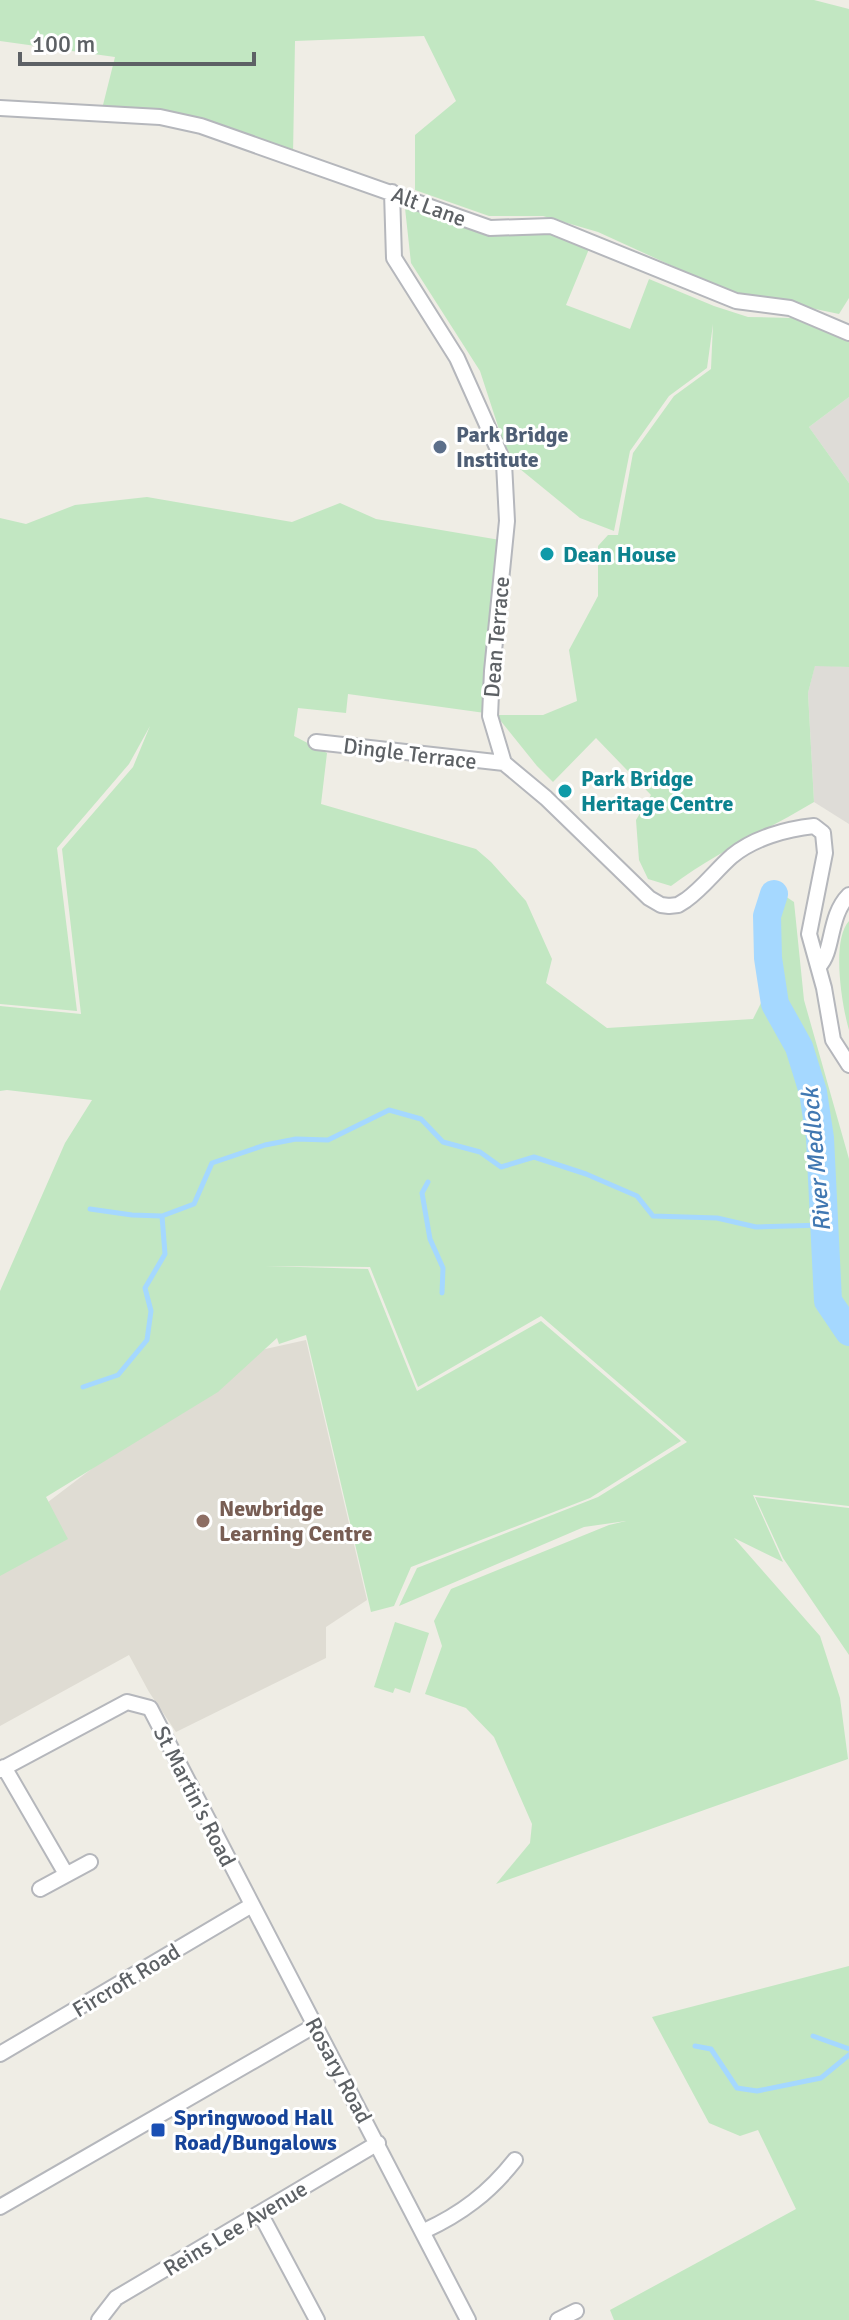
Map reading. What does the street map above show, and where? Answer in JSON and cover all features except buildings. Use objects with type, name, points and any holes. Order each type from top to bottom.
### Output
[{"type":"street","name":"Alt Lane","points":[[0,108],[160,117],[201,126],[490,228],[551,226],[736,301],[790,308],[849,333]]},
{"type":"street","name":"Dean Terrace","points":[[392,192],[394,258],[457,358],[504,463],[507,521],[490,716],[504,763]]},
{"type":"street","name":"Dingle Terrace","points":[[316,742],[504,763]]},
{"type":"street","points":[[504,763],[546,798],[633,885],[661,905],[678,905],[686,900],[735,854],[747,847],[790,828],[814,826],[823,833],[825,853],[809,934],[819,966],[833,1040],[849,1065]]},
{"type":"street","points":[[819,966],[824,960],[836,914],[849,895]]},
{"type":"street","name":"St Martin's Road","points":[[2,1768],[127,1702],[150,1708],[252,1905]]},
{"type":"street","points":[[2,1768],[66,1874]]},
{"type":"street","points":[[40,1889],[90,1862]]},
{"type":"street","name":"Rosary Road","points":[[252,1905],[468,2320]]},
{"type":"street","name":"Fircroft Road","points":[[0,2054],[252,1905]]},
{"type":"street","points":[[0,2207],[314,2026]]},
{"type":"street","name":"Reins Lee Avenue","points":[[99,2320],[116,2298],[378,2143]]},
{"type":"street","points":[[424,2231],[455,2216],[482,2197],[515,2160]]},
{"type":"street","points":[[260,2213],[317,2320]]},
{"type":"street","points":[[558,2320],[576,2311]]},
{"type":"shaded area","points":[[849,397],[849,483],[809,427]]},
{"type":"shaded area","points":[[815,665],[849,667],[849,824],[814,802],[808,693]]},
{"type":"shaded area","name":"Newbridge Learning Centre","points":[[306,1340],[367,1600],[326,1627],[326,1658],[176,1732],[129,1655],[0,1726],[0,1413],[48,1502],[243,1354]]},
{"type":"green space","points":[[0,0],[814,0],[849,9],[849,298],[839,314],[725,290],[598,232],[543,216],[489,216],[415,190],[415,135],[456,101],[424,36],[295,41],[293,155],[181,113],[102,109],[115,57],[0,41]]},
{"type":"green space","points":[[405,208],[488,233],[553,231],[589,249],[566,305],[630,329],[649,279],[748,317],[792,318],[849,340],[849,397],[809,427],[849,483],[849,667],[815,666],[808,693],[814,802],[723,852],[671,886],[648,879],[639,860],[636,820],[651,795],[596,738],[553,782],[496,715],[543,715],[577,701],[569,650],[598,596],[598,546],[608,535],[618,535],[633,453],[674,396],[711,369],[713,324],[707,368],[669,396],[630,451],[614,531],[580,518],[509,460],[480,371],[411,263]]},
{"type":"green space","points":[[147,497],[292,522],[340,503],[376,519],[500,540],[485,713],[348,694],[346,713],[298,708],[294,736],[327,753],[321,804],[476,849],[491,862],[526,901],[552,959],[546,983],[607,1028],[753,1019],[774,977],[767,884],[794,902],[804,1000],[849,1159],[849,1506],[753,1495],[783,1562],[734,1538],[820,1636],[840,1698],[848,1759],[496,1884],[530,1843],[532,1824],[494,1737],[466,1708],[425,1694],[442,1646],[434,1621],[451,1589],[609,1525],[626,1521],[584,1527],[399,1606],[417,1568],[598,1497],[687,1442],[541,1316],[418,1387],[370,1267],[265,1266],[368,1269],[417,1391],[541,1321],[681,1441],[590,1498],[411,1567],[394,1606],[371,1612],[306,1335],[279,1344],[277,1338],[218,1392],[46,1497],[68,1539],[0,1576],[0,1291],[65,1143],[92,1100],[0,1091],[0,1006],[81,1014],[62,849],[133,767],[150,726],[129,764],[57,848],[77,1011],[0,1004],[0,518],[26,524],[75,505]]},
{"type":"green space","points":[[849,921],[849,1030],[841,990],[839,958],[840,943]]},
{"type":"green space","points":[[755,1497],[849,1508],[849,1655],[783,1558]]},
{"type":"green space","points":[[395,1622],[429,1633],[410,1693],[395,1688],[393,1693],[374,1687]]},
{"type":"green space","points":[[849,1966],[849,2320],[614,2320],[610,2310],[796,2209],[758,2130],[740,2136],[709,2123],[652,2017]]},
{"type":"waterway","name":"River Medlock","points":[[774,894],[767,916],[768,958],[775,1004],[799,1047],[813,1092],[820,1138],[828,1301],[849,1332]]},
{"type":"waterway","points":[[83,1387],[118,1375],[147,1340],[151,1311],[145,1288],[165,1254],[162,1216],[194,1204],[212,1163],[265,1145],[296,1139],[328,1140],[389,1110],[421,1119],[443,1142],[480,1152],[501,1167],[534,1157],[586,1174],[637,1196],[653,1216],[717,1218],[756,1227],[824,1225]]},
{"type":"waterway","points":[[428,1182],[422,1193],[430,1239],[443,1268],[442,1293]]},
{"type":"waterway","points":[[90,1209],[162,1216]]},
{"type":"waterway","points":[[813,2036],[849,2049]]},
{"type":"waterway","points":[[695,2046],[711,2049],[737,2088],[757,2091],[821,2078],[849,2055]]},
{"type":"place","name":"Park Bridge Institute","points":[[440,447]]},
{"type":"place","name":"Dean House","points":[[547,554]]},
{"type":"place","name":"Park Bridge Heritage Centre","points":[[565,791]]},
{"type":"place","name":"Newbridge Learning Centre","points":[[203,1521]]},
{"type":"place","name":"Springwood Hall Road/Bungalows","points":[[158,2130]]}]
